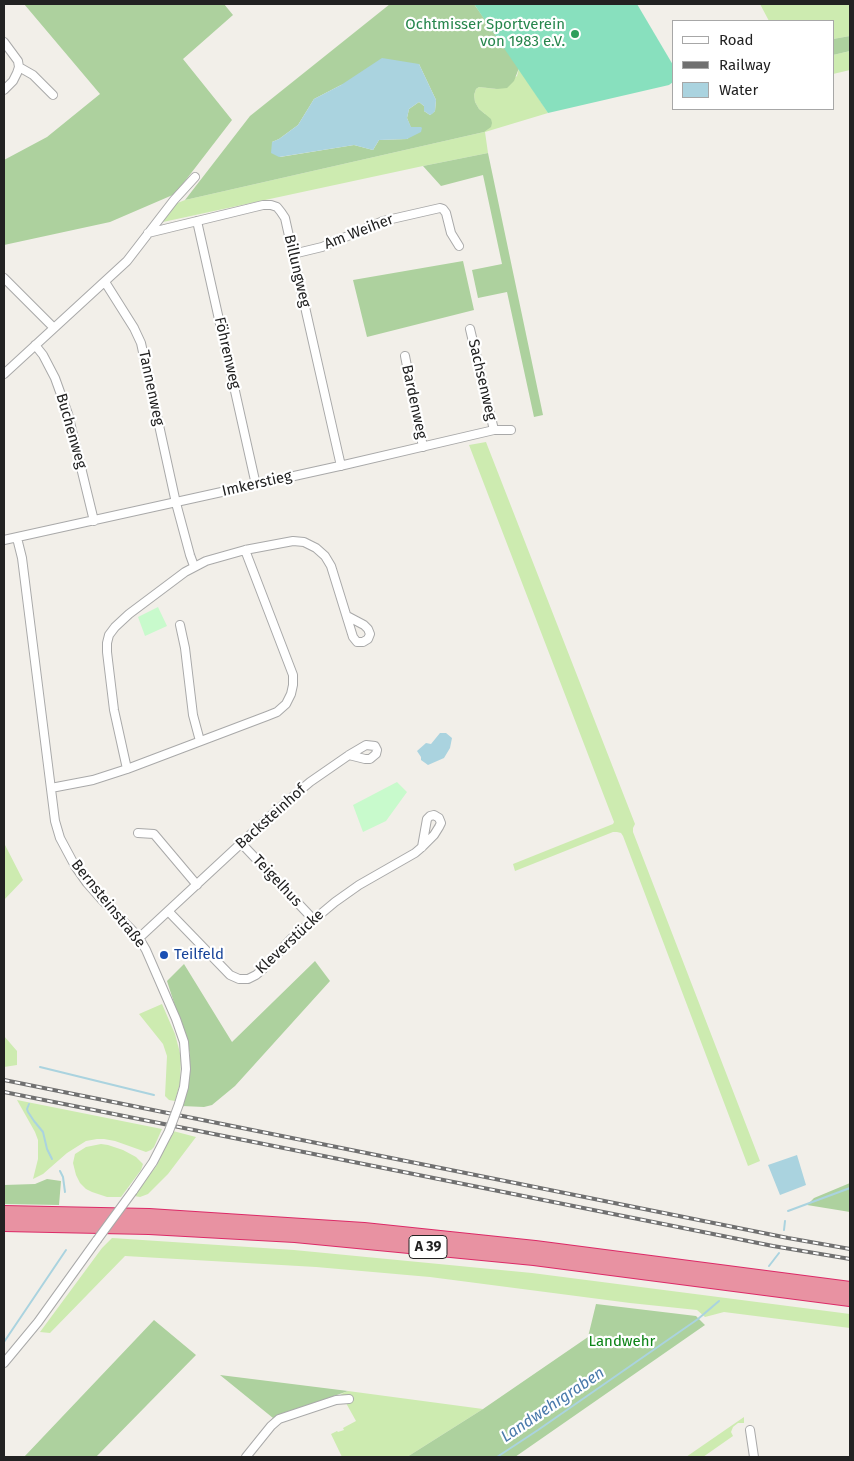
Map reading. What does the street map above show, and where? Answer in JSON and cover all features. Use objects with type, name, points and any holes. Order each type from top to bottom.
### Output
[{"type":"highway","name":"A 39","points":[[4,1213],[159,1216],[364,1230],[535,1248],[850,1288]]},
{"type":"highway","name":"A 39","points":[[4,1224],[149,1227],[295,1235],[534,1258],[850,1299]]},
{"type":"street","points":[[4,42],[18,61],[19,67],[13,81],[4,90]]},
{"type":"street","points":[[19,67],[33,75],[53,95]]},
{"type":"street","points":[[4,374],[131,256],[174,200],[195,177]]},
{"type":"street","name":"Billungweg","points":[[148,233],[263,205],[277,207],[285,218],[341,466]]},
{"type":"street","name":"Am Weiher","points":[[293,254],[322,247],[383,221],[440,208],[446,212],[451,233],[459,246]]},
{"type":"street","name":"Föhrenweg","points":[[197,221],[256,485]]},
{"type":"street","points":[[4,278],[54,328]]},
{"type":"street","name":"Tannenweg","points":[[104,282],[134,328],[141,343],[176,502],[194,566]]},
{"type":"street","name":"Sachsenweg","points":[[470,329],[494,430]]},
{"type":"street","name":"Buchenweg","points":[[35,345],[43,355],[55,378],[68,414],[94,521]]},
{"type":"street","name":"Bardenweg","points":[[405,356],[423,447]]},
{"type":"street","name":"Imkerstieg","points":[[4,540],[341,466],[494,430],[511,430]]},
{"type":"street","name":"Bernsteinstraße","points":[[4,1363],[38,1322],[153,1162],[169,1131],[186,1077],[184,1042],[146,950],[139,938],[87,883],[70,858],[60,838],[51,788],[22,558],[17,538]]},
{"type":"street","points":[[127,769],[114,710],[106,652],[109,635],[129,614],[194,566],[245,550],[293,541],[304,542],[316,548],[325,556],[331,566],[347,616]]},
{"type":"street","points":[[51,788],[93,780],[127,769],[277,712],[286,704],[291,694],[293,675],[245,550]]},
{"type":"street","points":[[180,625],[185,648],[193,715],[200,741]]},
{"type":"street","name":"Backsteinhof","points":[[139,938],[310,782],[349,755]]},
{"type":"street","points":[[138,833],[154,834],[196,885]]},
{"type":"street","name":"Teigelhus","points":[[242,843],[314,919]]},
{"type":"street","name":"Kleverstücke","points":[[169,912],[230,975],[239,979],[248,979],[256,976],[292,938],[314,919],[359,885],[406,859],[422,847]]},
{"type":"street","points":[[246,1457],[279,1419],[336,1400],[349,1398]]},
{"type":"street","points":[[750,1430],[754,1457]]},
{"type":"green space","points":[[24,4],[224,4],[233,15],[183,59],[232,120],[175,194],[110,222],[4,245],[4,160],[47,137],[100,94]]},
{"type":"green space","points":[[390,4],[474,4],[519,68],[514,81],[507,88],[479,87],[476,89],[474,95],[475,102],[479,109],[491,119],[492,123],[491,127],[484,132],[185,200],[250,116]],"holes":[[[419,64],[436,100],[435,111],[430,115],[424,111],[424,106],[419,102],[409,109],[407,118],[411,128],[421,127],[407,139],[379,140],[373,150],[354,145],[280,157],[272,142],[298,125],[314,99],[341,85]]]},
{"type":"green space","name":"Ochtmisser Sportverein von 1983 e.V.","points":[[474,4],[637,4],[672,63],[672,83],[548,113]]},
{"type":"green space","points":[[760,4],[850,4],[850,36],[834,39],[834,20],[768,20]]},
{"type":"green space","points":[[850,36],[850,51],[834,55],[834,39]]},
{"type":"green space","points":[[850,51],[850,70],[834,74],[834,55]]},
{"type":"green space","points":[[519,68],[548,113],[485,132],[488,153],[149,225],[175,204],[185,200],[484,132],[485,114],[475,102],[474,95],[476,89],[479,87],[497,89],[517,76]]},
{"type":"green space","points":[[488,153],[543,415],[534,417],[507,292],[478,298],[472,270],[502,264],[483,175],[441,186],[423,166]]},
{"type":"green space","points":[[463,261],[474,310],[367,337],[353,280]]},
{"type":"green space","points":[[486,442],[635,824],[633,832],[760,1161],[748,1166],[621,833],[613,832],[515,871],[513,864],[614,822],[469,445]]},
{"type":"green space","points":[[158,607],[167,626],[145,636],[138,617]]},
{"type":"green space","points":[[397,782],[407,792],[386,821],[363,832],[353,805]]},
{"type":"green space","points":[[4,843],[23,880],[4,900]]},
{"type":"green space","points":[[315,961],[330,981],[235,1086],[212,1105],[204,1107],[182,1106],[189,1077],[190,1054],[167,981],[184,964],[232,1042]]},
{"type":"green space","points":[[162,1004],[175,1034],[181,1057],[180,1083],[175,1101],[169,1100],[165,1096],[167,1056],[163,1044],[139,1014]]},
{"type":"green space","points":[[4,1036],[17,1051],[17,1065],[4,1067]]},
{"type":"green space","points":[[17,1100],[162,1129],[154,1147],[146,1152],[115,1141],[97,1139],[86,1141],[67,1153],[43,1174],[33,1179],[38,1159],[38,1140]]},
{"type":"green space","points":[[173,1131],[196,1137],[168,1174],[148,1194],[140,1197],[134,1196],[157,1165]]},
{"type":"green space","points":[[101,1144],[123,1150],[136,1157],[143,1164],[141,1170],[121,1197],[107,1197],[92,1192],[80,1183],[76,1175],[73,1163],[75,1154],[86,1147]]},
{"type":"green space","points":[[47,1179],[61,1181],[59,1205],[4,1204],[4,1185],[35,1184]]},
{"type":"green space","points":[[850,1183],[850,1212],[807,1205],[814,1198]]},
{"type":"green space","points":[[112,1238],[294,1250],[532,1273],[850,1314],[850,1328],[724,1312],[705,1317],[697,1310],[430,1277],[316,1267],[125,1256],[50,1333],[40,1332],[102,1248]]},
{"type":"green space","name":"Landwehr","points":[[596,1304],[696,1316],[705,1325],[515,1457],[407,1457],[483,1409],[588,1337]]},
{"type":"green space","points":[[154,1320],[196,1355],[96,1457],[24,1457]]},
{"type":"green space","points":[[220,1375],[348,1391],[273,1418]]},
{"type":"green space","points":[[348,1391],[483,1409],[407,1457],[342,1457],[331,1434],[344,1430],[343,1428],[356,1421],[341,1394]]},
{"type":"green space","points":[[744,1417],[744,1423],[738,1423],[733,1427],[731,1432],[733,1436],[703,1457],[686,1457]]},
{"type":"water","points":[[382,58],[419,64],[436,100],[435,111],[430,115],[424,111],[424,106],[419,102],[409,109],[407,118],[411,127],[421,127],[421,132],[407,139],[379,140],[373,150],[354,145],[279,157],[271,153],[272,142],[298,125],[314,99],[341,85]]},
{"type":"water","points":[[440,733],[446,733],[452,738],[450,748],[444,758],[428,765],[421,760],[417,751],[426,743],[431,744]]},
{"type":"water","points":[[797,1155],[806,1185],[780,1195],[768,1165]]},
{"type":"waterway","points":[[40,1067],[154,1095]]},
{"type":"waterway","points":[[29,1104],[28,1112],[43,1132],[47,1149],[52,1159]]},
{"type":"waterway","points":[[60,1171],[63,1177],[65,1192]]},
{"type":"waterway","name":"Landwehrgraben","points":[[788,1211],[850,1188]]},
{"type":"waterway","name":"Landwehrgraben","points":[[784,1230],[785,1221]]},
{"type":"waterway","points":[[4,1342],[66,1250]]},
{"type":"waterway","name":"Landwehrgraben","points":[[769,1266],[779,1253]]},
{"type":"waterway","name":"Landwehrgraben","points":[[497,1457],[698,1319],[719,1301]]},
{"type":"railway","points":[[4,1080],[850,1249]]},
{"type":"railway","points":[[4,1092],[773,1246],[850,1259]]},
{"type":"place","name":"Ochtmisser Sportverein von 1983 e.V.","points":[[575,34]]},
{"type":"place","name":"Teilfeld","points":[[164,955]]}]
